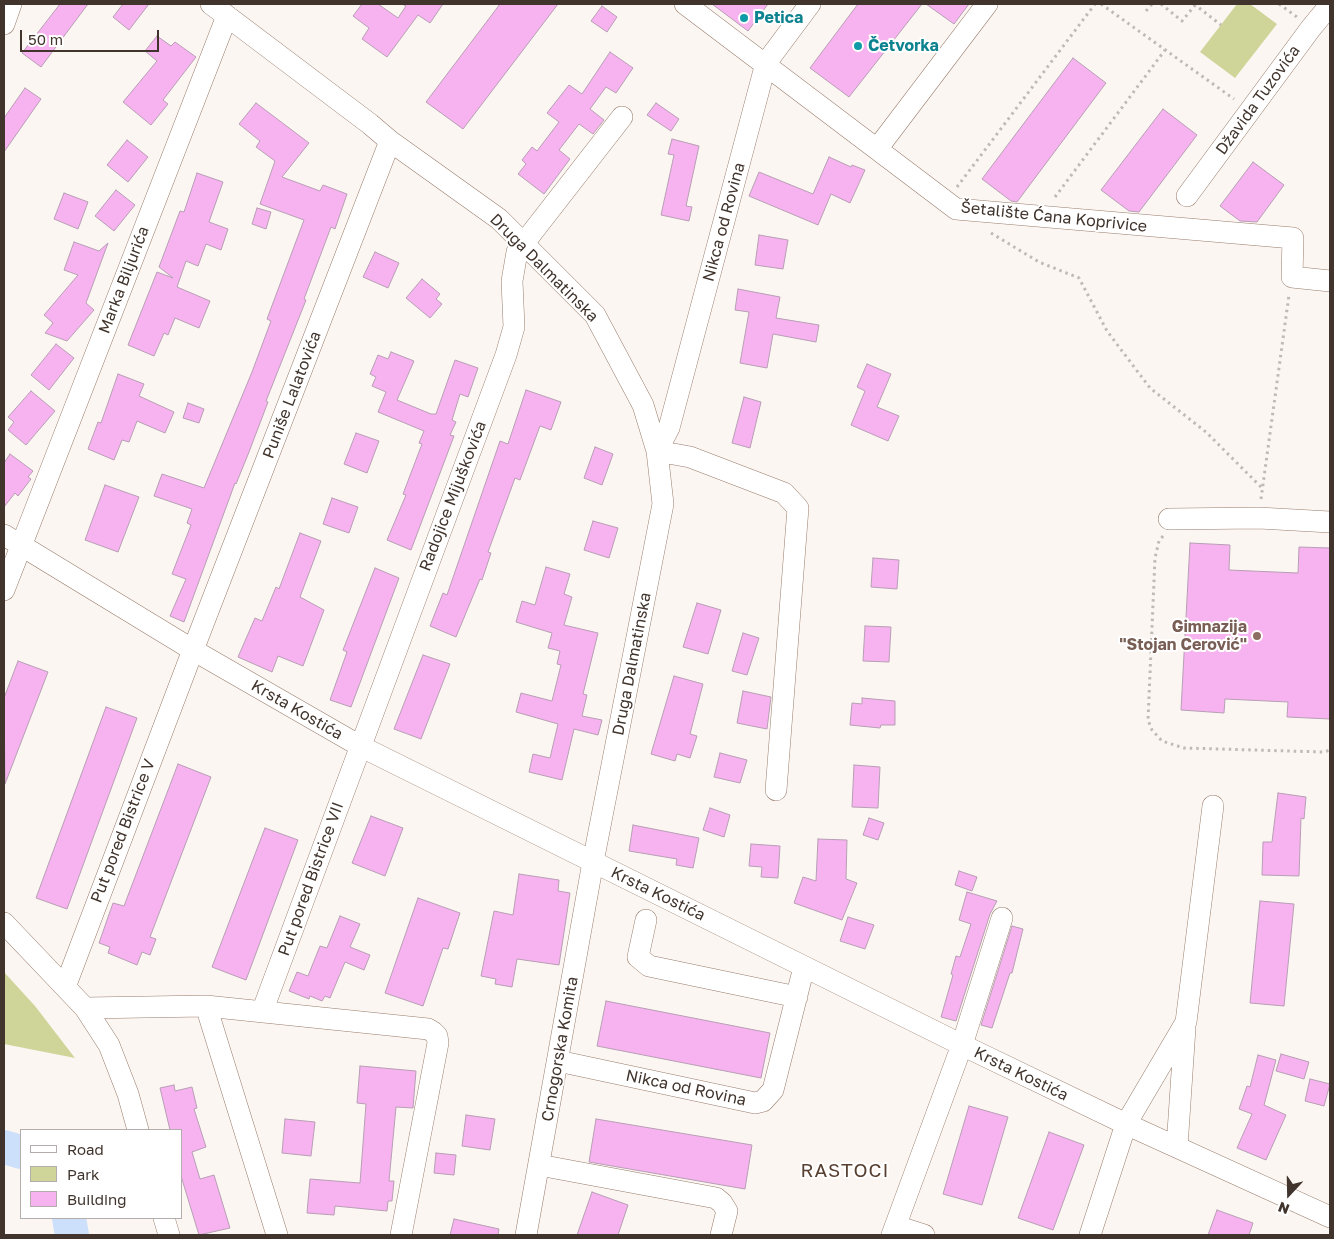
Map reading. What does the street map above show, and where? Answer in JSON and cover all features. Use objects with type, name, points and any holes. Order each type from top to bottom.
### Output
[{"type":"street","points":[[4,24],[12,4]]},
{"type":"street","name":"Šetalište Ćana Koprivice","points":[[685,4],[766,63],[956,209],[1293,238],[1292,277]]},
{"type":"street","name":"Nikca od Rovina","points":[[658,451],[669,428],[766,63],[810,4]]},
{"type":"street","points":[[877,149],[987,4]]},
{"type":"street","name":"Džavida Tuzovića","points":[[1187,196],[1330,5]]},
{"type":"street","name":"Druga Dalmatinska","points":[[220,8],[390,141],[499,220],[595,315],[643,405],[658,451],[663,504],[593,862]]},
{"type":"street","name":"Marka Biljurića","points":[[4,590],[12,540],[220,8]]},
{"type":"street","name":"Radojice Mijuškovića","points":[[360,746],[506,355],[514,327],[514,263],[523,243],[622,117]]},
{"type":"street","name":"Puniše Lalatovića","points":[[193,650],[390,141]]},
{"type":"street","points":[[1292,277],[1330,280]]},
{"type":"street","points":[[658,451],[690,457],[784,493],[798,508],[776,790]]},
{"type":"street","points":[[1169,525],[1259,518],[1330,522]]},
{"type":"street","name":"Krsta Kostića","points":[[12,540],[193,650],[360,746],[962,1045],[1126,1124],[1330,1217]]},
{"type":"street","name":"Put pored Bistrice V","points":[[65,987],[193,650]]},
{"type":"street","name":"Put pored Bistrice VII","points":[[262,1012],[360,746]]},
{"type":"street","points":[[1177,1147],[1186,1022],[1213,806]]},
{"type":"street","name":"Crnogorska Komita","points":[[526,1235],[593,862]]},
{"type":"street","points":[[924,1235],[894,1230],[962,1045],[1002,918]]},
{"type":"street","points":[[646,920],[638,957],[649,966],[796,998]]},
{"type":"street","points":[[4,923],[85,1008],[109,1045],[128,1094],[138,1129]]},
{"type":"street","name":"Nikca od Rovina","points":[[558,1061],[756,1103],[763,1102],[772,1090],[804,967]]},
{"type":"street","points":[[85,1008],[206,1006],[428,1029],[437,1036],[438,1043],[401,1235]]},
{"type":"street","points":[[206,1006],[277,1235]]},
{"type":"street","points":[[1090,1235],[1126,1124],[1186,1022]]},
{"type":"street","points":[[539,1165],[716,1198],[727,1211],[721,1235]]},
{"type":"street","points":[[164,1219],[169,1235]]},
{"type":"path","points":[[946,201],[1095,4]]},
{"type":"path","points":[[1101,4],[1250,110]]},
{"type":"path","points":[[1146,11],[1152,4]]},
{"type":"path","points":[[1161,4],[1182,21],[1195,4],[1221,25]]},
{"type":"path","points":[[1041,216],[1165,50]]},
{"type":"path","points":[[988,230],[1039,262],[1079,278],[1107,331],[1150,388],[1206,432],[1262,489]]},
{"type":"path","points":[[1259,518],[1292,277]]},
{"type":"path","points":[[1169,525],[1159,541],[1155,558],[1148,720],[1152,730],[1162,741],[1184,748],[1324,752],[1330,750]]},
{"type":"green space","points":[[1237,4],[1250,4],[1277,24],[1235,78],[1200,52]]},
{"type":"green space","points":[[4,972],[35,1006],[75,1058],[4,1044]]},
{"type":"building","points":[[60,4],[88,4],[41,67],[22,53]]},
{"type":"building","points":[[123,4],[149,4],[129,30],[113,17]]},
{"type":"building","points":[[362,4],[378,4],[398,18],[406,6],[402,4],[443,4],[430,23],[418,15],[387,57],[362,39],[369,28],[353,16]]},
{"type":"building","points":[[500,4],[558,4],[463,129],[426,102]]},
{"type":"building","name":"Petica","points":[[712,4],[768,4],[748,31]]},
{"type":"building","name":"Četvorka","points":[[858,4],[922,4],[849,97],[810,68]]},
{"type":"building","points":[[926,4],[969,4],[954,24]]},
{"type":"building","points":[[602,6],[617,17],[607,32],[591,21]]},
{"type":"building","points":[[157,36],[171,46],[175,42],[196,57],[163,100],[168,104],[151,125],[123,102],[157,61],[145,51]]},
{"type":"building","points":[[610,52],[633,68],[616,93],[606,87],[590,109],[604,120],[593,134],[579,124],[559,150],[570,159],[544,194],[518,174],[526,164],[522,160],[532,147],[537,151],[559,122],[547,113],[569,85],[582,94]]},
{"type":"building","points":[[1073,58],[1106,83],[1017,202],[1011,201],[982,179]]},
{"type":"building","points":[[25,88],[41,99],[4,152],[4,118]]},
{"type":"building","points":[[256,103],[309,143],[282,177],[320,191],[323,185],[347,194],[335,229],[331,227],[304,299],[306,300],[266,401],[268,402],[235,483],[184,622],[170,616],[186,579],[172,574],[191,525],[187,523],[192,509],[154,496],[162,474],[204,488],[252,372],[271,321],[267,319],[304,220],[260,204],[275,161],[256,147],[260,141],[239,124]]},
{"type":"building","points":[[656,103],[679,119],[671,131],[647,115]]},
{"type":"building","points":[[1163,109],[1197,135],[1139,212],[1129,211],[1101,190]]},
{"type":"building","points":[[672,139],[699,146],[686,206],[692,207],[689,221],[661,215],[674,155],[668,154]]},
{"type":"building","points":[[127,140],[148,157],[128,182],[107,165]]},
{"type":"building","points":[[829,157],[851,167],[852,165],[865,170],[850,203],[831,194],[818,225],[749,196],[759,172],[813,194]]},
{"type":"building","points":[[1253,162],[1284,185],[1257,222],[1240,221],[1220,206]]},
{"type":"building","points":[[197,173],[223,182],[209,222],[228,229],[221,250],[206,244],[198,266],[186,261],[177,287],[210,301],[199,328],[175,318],[168,335],[164,333],[154,356],[128,345],[157,272],[173,278],[159,267],[180,211],[184,212]]},
{"type":"building","points":[[116,190],[135,205],[114,231],[95,216]]},
{"type":"building","points":[[64,193],[88,202],[78,229],[54,219]]},
{"type":"building","points":[[257,208],[271,212],[266,229],[252,224]]},
{"type":"building","points":[[759,235],[788,240],[783,269],[755,265]]},
{"type":"building","points":[[74,242],[99,251],[108,243],[86,303],[94,310],[67,341],[45,333],[53,323],[44,315],[78,275],[64,270]]},
{"type":"building","points":[[375,252],[399,263],[388,288],[363,277]]},
{"type":"building","points":[[422,279],[440,294],[436,299],[442,304],[430,318],[406,298]]},
{"type":"building","points":[[738,289],[780,297],[776,318],[819,325],[816,342],[773,334],[767,368],[740,363],[749,312],[735,310]]},
{"type":"building","points":[[56,344],[74,358],[49,390],[31,375]]},
{"type":"building","points":[[391,352],[414,361],[397,400],[431,414],[436,414],[455,360],[478,368],[468,397],[460,394],[452,420],[456,422],[450,435],[454,436],[411,550],[387,540],[406,495],[403,494],[422,444],[419,443],[424,431],[378,412],[386,392],[372,386],[376,377],[370,374],[378,355],[388,359]]},
{"type":"building","points":[[867,364],[891,374],[877,407],[899,416],[888,441],[851,425],[865,391],[857,387]]},
{"type":"building","points":[[118,374],[144,384],[139,396],[174,412],[165,433],[137,421],[129,442],[122,440],[114,460],[88,449],[98,422],[101,423]]},
{"type":"building","points":[[526,390],[561,402],[551,430],[540,426],[520,480],[515,478],[488,552],[491,553],[482,580],[480,579],[456,637],[430,626],[443,593],[447,595],[500,441],[508,444]]},
{"type":"building","points":[[31,391],[55,411],[26,445],[8,430],[14,422],[8,417]]},
{"type":"building","points":[[744,397],[761,402],[750,448],[732,443]]},
{"type":"building","points":[[188,403],[204,409],[199,423],[183,418]]},
{"type":"building","points":[[356,433],[379,441],[367,473],[344,464]]},
{"type":"building","points":[[595,447],[613,454],[602,485],[584,478]]},
{"type":"building","points":[[10,454],[33,471],[28,477],[31,479],[18,496],[15,493],[4,507],[4,463]]},
{"type":"building","points":[[105,485],[139,497],[118,552],[85,540]]},
{"type":"building","points":[[332,498],[358,507],[349,533],[323,524]]},
{"type":"building","points":[[593,521],[618,528],[609,558],[584,550]]},
{"type":"building","points":[[300,533],[321,541],[300,597],[324,610],[303,666],[278,656],[272,672],[238,657],[255,618],[262,621],[276,587],[279,589]]},
{"type":"building","name":"Gimnazija \"Stojan Cerović\"","points":[[1190,543],[1230,545],[1229,570],[1298,573],[1299,547],[1330,548],[1330,719],[1287,717],[1288,702],[1225,699],[1224,713],[1181,710]]},
{"type":"building","points":[[873,558],[899,560],[897,589],[871,587]]},
{"type":"building","points":[[546,567],[570,574],[564,594],[572,597],[564,625],[598,633],[583,694],[587,695],[582,716],[602,720],[598,735],[574,729],[562,780],[529,772],[533,754],[550,758],[558,724],[516,712],[521,693],[552,701],[561,665],[557,664],[560,651],[548,648],[552,633],[516,622],[522,601],[535,605]]},
{"type":"building","points":[[375,568],[399,578],[351,707],[330,700],[347,652],[343,650]]},
{"type":"building","points":[[697,603],[721,610],[708,654],[683,647]]},
{"type":"building","points":[[865,626],[891,627],[889,662],[863,661]]},
{"type":"building","points":[[743,633],[759,638],[747,675],[732,671]]},
{"type":"building","points":[[423,655],[450,664],[421,739],[394,729]]},
{"type":"building","points":[[18,661],[48,672],[5,784],[4,698]]},
{"type":"building","points":[[674,676],[703,684],[690,734],[697,736],[690,758],[677,754],[675,761],[651,754]]},
{"type":"building","points":[[743,691],[771,697],[767,729],[737,723]]},
{"type":"building","points":[[862,698],[895,701],[895,725],[881,725],[880,728],[850,725],[852,703],[862,704]]},
{"type":"building","points":[[106,707],[137,718],[67,909],[36,898]]},
{"type":"building","points":[[720,753],[747,760],[740,783],[714,777]]},
{"type":"building","points":[[178,764],[211,777],[150,937],[156,939],[150,955],[142,952],[137,965],[108,953],[110,947],[99,943],[113,903],[124,906]]},
{"type":"building","points":[[854,765],[880,767],[878,808],[852,807]]},
{"type":"building","points":[[1278,793],[1306,797],[1304,819],[1301,818],[1299,876],[1262,875],[1263,842],[1272,842]]},
{"type":"building","points":[[710,808],[730,815],[724,837],[703,830]]},
{"type":"building","points":[[371,816],[403,828],[385,876],[352,863]]},
{"type":"building","points":[[869,818],[884,823],[878,840],[863,835]]},
{"type":"building","points":[[633,825],[699,838],[693,868],[676,865],[677,859],[629,851]]},
{"type":"building","points":[[265,828],[298,840],[246,980],[212,967]]},
{"type":"building","points":[[818,839],[847,840],[846,879],[857,883],[842,920],[794,903],[803,877],[816,881]]},
{"type":"building","points":[[751,844],[780,846],[778,878],[761,877],[762,867],[749,866]]},
{"type":"building","points":[[959,871],[977,877],[972,891],[955,885]]},
{"type":"building","points":[[519,874],[559,880],[558,891],[570,893],[559,965],[517,959],[512,987],[495,984],[496,979],[481,976],[494,911],[513,915]]},
{"type":"building","points":[[967,892],[997,901],[990,914],[956,1021],[941,1017],[953,975],[951,974],[956,956],[960,957],[971,924],[959,920]]},
{"type":"building","points":[[418,898],[460,913],[448,949],[443,948],[423,1006],[385,993]]},
{"type":"building","points":[[1260,901],[1294,904],[1284,1006],[1250,1003]]},
{"type":"building","points":[[340,916],[360,924],[350,947],[370,955],[364,970],[345,962],[330,998],[325,996],[322,1001],[310,996],[309,999],[289,991],[297,972],[308,976],[320,946],[327,948]]},
{"type":"building","points":[[848,917],[874,925],[865,949],[840,941]]},
{"type":"building","points":[[1012,926],[1023,929],[1012,973],[1010,973],[992,1028],[981,1025]]},
{"type":"building","points":[[606,1001],[770,1033],[761,1078],[597,1046]]},
{"type":"building","points":[[1281,1054],[1309,1062],[1304,1079],[1276,1071]]},
{"type":"building","points":[[1258,1055],[1276,1060],[1264,1105],[1286,1115],[1266,1160],[1237,1148],[1252,1114],[1239,1109],[1247,1086],[1250,1087]]},
{"type":"building","points":[[360,1066],[416,1071],[413,1108],[396,1107],[389,1181],[394,1181],[392,1201],[388,1201],[387,1211],[335,1206],[334,1215],[307,1213],[310,1179],[360,1183],[366,1104],[357,1103]]},
{"type":"building","points":[[1310,1079],[1330,1084],[1324,1106],[1305,1101]]},
{"type":"building","points":[[174,1085],[175,1091],[192,1087],[197,1108],[194,1109],[206,1147],[192,1152],[200,1179],[214,1175],[230,1228],[199,1235],[182,1179],[182,1129],[170,1129],[160,1088]]},
{"type":"building","points":[[969,1106],[1008,1117],[982,1205],[943,1194]]},
{"type":"building","points":[[466,1115],[495,1119],[490,1150],[462,1146]]},
{"type":"building","points":[[285,1119],[315,1122],[311,1156],[282,1153]]},
{"type":"building","points":[[596,1119],[752,1145],[745,1189],[589,1162]]},
{"type":"building","points":[[1049,1132],[1084,1145],[1053,1230],[1018,1218]]},
{"type":"building","points":[[436,1153],[456,1155],[454,1175],[434,1173]]},
{"type":"building","points":[[592,1192],[628,1205],[618,1235],[577,1235]]},
{"type":"building","points":[[1217,1210],[1253,1223],[1249,1235],[1208,1235]]},
{"type":"building","points":[[454,1219],[499,1229],[498,1235],[450,1235]]},
{"type":"waterway","points":[[4,1147],[20,1152]]},
{"type":"waterway","points":[[69,1219],[72,1235]]},
{"type":"place","name":"Petica","points":[[744,18]]},
{"type":"place","name":"Četvorka","points":[[858,46]]},
{"type":"place","name":"Gimnazija \"Stojan Cerović\"","points":[[1257,636]]},
{"type":"district","name":"RASTOCI","points":[[845,1171]]}]
